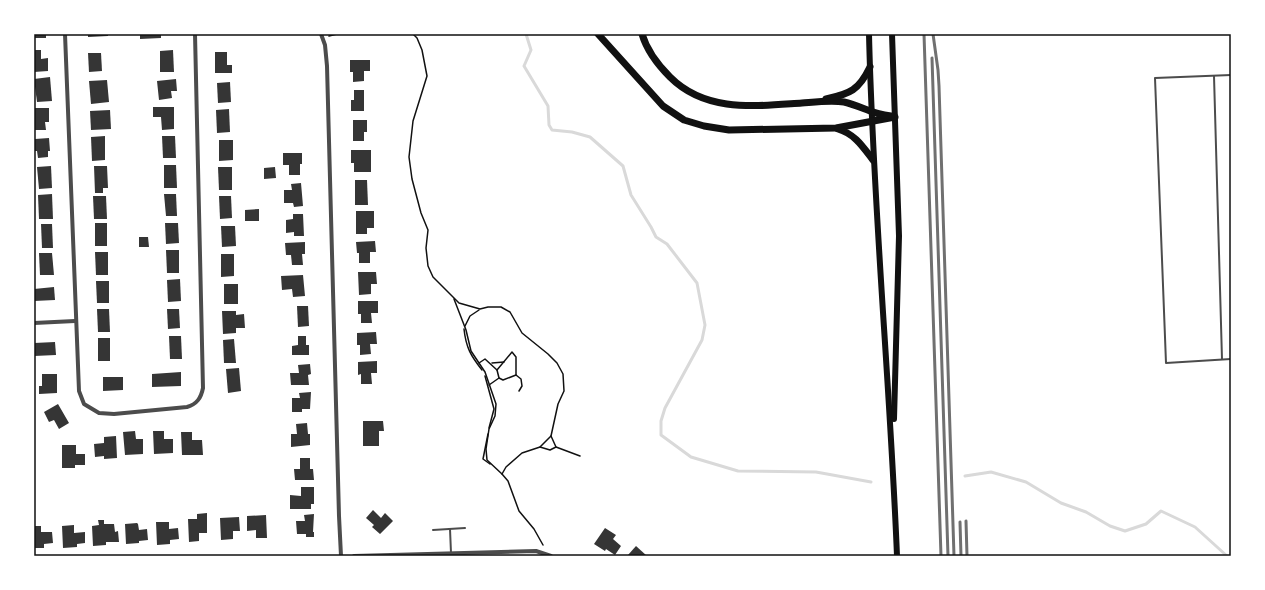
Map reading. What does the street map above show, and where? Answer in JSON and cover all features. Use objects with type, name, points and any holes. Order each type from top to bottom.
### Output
[{"type":"main road","points":[[598,34],[663,106],[684,120],[704,126],[729,130],[836,128],[895,117]]},
{"type":"main road","points":[[642,34],[644,42],[650,52],[661,68],[674,81],[693,94],[720,103],[752,107],[815,102],[845,102],[873,112],[895,117]]},
{"type":"main road","points":[[869,34],[874,160],[893,457],[897,556]]},
{"type":"main road","points":[[892,34],[899,236],[893,457]]},
{"type":"main road","points":[[815,102],[848,94],[858,87],[865,78],[870,67]]},
{"type":"main road","points":[[836,128],[853,136],[874,160]]},
{"type":"street","points":[[65,34],[75,321],[79,391],[84,404],[99,413],[114,414],[187,407],[193,405],[201,396],[204,380],[195,34]]},
{"type":"street","points":[[322,36],[325,45],[327,66],[341,556]]},
{"type":"street","points":[[34,323],[75,321]]},
{"type":"street","points":[[354,556],[536,551],[549,555]]},
{"type":"lane","points":[[1231,75],[1155,78],[1166,363],[1231,359]]},
{"type":"lane","points":[[1214,76],[1222,359]]},
{"type":"lane","points":[[433,530],[465,528]]},
{"type":"lane","points":[[450,529],[451,553]]},
{"type":"path","points":[[322,36],[337,34]]},
{"type":"path","points":[[413,34],[417,38],[422,50],[427,76],[413,121],[409,157],[412,179],[421,213],[428,230],[426,248],[428,266],[433,277],[459,303],[480,309]]},
{"type":"path","points":[[453,298],[464,326],[471,351],[485,372],[496,404],[495,416],[489,430],[486,449],[487,460],[492,466]]},
{"type":"path","points":[[502,474],[506,467],[522,453],[540,447],[551,436],[558,404],[564,391],[563,374],[557,363],[522,333],[510,312],[501,307],[488,306],[480,309],[470,316],[464,326],[465,343],[468,351],[484,372],[494,409],[483,460],[502,474],[508,481],[519,511],[534,529],[549,555]]},
{"type":"path","points":[[497,370],[512,352],[516,357],[516,375]]},
{"type":"path","points":[[479,363],[485,359],[491,363],[497,370],[498,378]]},
{"type":"path","points":[[491,363],[504,362]]},
{"type":"path","points":[[498,378],[502,380],[516,375]]},
{"type":"path","points":[[516,375],[521,379],[522,386],[519,391]]},
{"type":"path","points":[[489,386],[498,378]]},
{"type":"path","points":[[551,436],[556,447],[580,456]]},
{"type":"path","points":[[540,447],[550,450],[556,447]]},
{"type":"building","points":[[34,34],[46,34],[46,38],[34,38]]},
{"type":"building","points":[[88,34],[108,34],[108,36],[88,37]]},
{"type":"building","points":[[140,34],[161,34],[161,38],[140,39]]},
{"type":"building","points":[[34,50],[41,50],[41,59],[48,58],[48,71],[34,72]]},
{"type":"building","points":[[173,50],[174,72],[160,72],[160,51]]},
{"type":"building","points":[[215,52],[227,52],[227,65],[232,65],[232,73],[215,73]]},
{"type":"building","points":[[88,53],[101,53],[102,71],[89,72]]},
{"type":"building","points":[[350,60],[370,60],[370,71],[364,71],[364,81],[353,82],[353,72],[350,72]]},
{"type":"building","points":[[50,77],[52,101],[37,102],[34,79]]},
{"type":"building","points":[[176,79],[177,91],[171,91],[172,98],[159,100],[157,81]]},
{"type":"building","points":[[107,80],[109,102],[91,104],[89,81]]},
{"type":"building","points":[[230,82],[231,102],[218,103],[217,83]]},
{"type":"building","points":[[354,90],[364,90],[364,111],[351,111],[351,100],[354,100]]},
{"type":"building","points":[[153,107],[174,107],[174,129],[162,130],[161,117],[153,117]]},
{"type":"building","points":[[34,108],[49,108],[49,122],[45,122],[46,130],[34,130]]},
{"type":"building","points":[[229,109],[230,132],[217,133],[216,110]]},
{"type":"building","points":[[110,110],[111,129],[91,130],[90,111]]},
{"type":"building","points":[[353,120],[367,120],[367,132],[364,132],[364,141],[353,141]]},
{"type":"building","points":[[105,136],[105,160],[92,161],[91,137]]},
{"type":"building","points":[[162,136],[175,136],[176,158],[163,158]]},
{"type":"building","points":[[49,138],[50,151],[48,151],[48,157],[38,158],[37,151],[35,151],[35,139]]},
{"type":"building","points":[[219,140],[233,140],[233,160],[219,161]]},
{"type":"building","points":[[351,150],[371,150],[371,172],[354,172],[354,163],[351,163]]},
{"type":"building","points":[[283,153],[302,153],[300,175],[289,175],[289,165],[283,165]]},
{"type":"building","points":[[164,165],[176,165],[177,188],[164,188]]},
{"type":"building","points":[[51,166],[52,188],[39,189],[37,167]]},
{"type":"building","points":[[94,166],[107,166],[108,188],[103,188],[103,193],[95,193]]},
{"type":"building","points":[[218,167],[232,167],[232,190],[219,190]]},
{"type":"building","points":[[275,167],[276,178],[264,179],[264,168]]},
{"type":"building","points":[[355,180],[367,180],[368,205],[355,205]]},
{"type":"building","points":[[301,183],[303,206],[294,207],[293,203],[284,203],[284,190],[292,190],[291,184]]},
{"type":"building","points":[[52,194],[53,219],[39,219],[38,195]]},
{"type":"building","points":[[164,194],[176,194],[177,216],[166,216]]},
{"type":"building","points":[[93,196],[106,196],[107,219],[94,219]]},
{"type":"building","points":[[219,196],[231,196],[232,218],[220,219]]},
{"type":"building","points":[[259,209],[259,221],[245,221],[245,210]]},
{"type":"building","points":[[356,211],[374,211],[374,228],[367,228],[367,234],[356,234]]},
{"type":"building","points":[[293,214],[303,214],[304,236],[294,236],[294,232],[286,233],[286,220],[293,219]]},
{"type":"building","points":[[95,223],[107,223],[107,246],[95,246]]},
{"type":"building","points":[[165,223],[178,223],[179,243],[166,244]]},
{"type":"building","points":[[41,224],[52,224],[53,248],[42,248]]},
{"type":"building","points":[[221,226],[235,226],[236,246],[222,247]]},
{"type":"building","points":[[139,237],[148,237],[149,247],[139,247]]},
{"type":"building","points":[[375,241],[376,252],[370,252],[370,263],[359,263],[359,253],[357,253],[356,242]]},
{"type":"building","points":[[305,242],[305,254],[302,254],[303,265],[292,265],[291,255],[286,255],[285,243]]},
{"type":"building","points":[[166,250],[179,250],[179,273],[167,273]]},
{"type":"building","points":[[95,252],[108,252],[108,275],[96,275]]},
{"type":"building","points":[[39,253],[52,253],[54,275],[40,275]]},
{"type":"building","points":[[221,254],[234,254],[234,276],[221,277]]},
{"type":"building","points":[[358,272],[376,272],[377,284],[371,284],[371,294],[359,295]]},
{"type":"building","points":[[303,275],[305,296],[293,297],[292,289],[282,290],[281,276]]},
{"type":"building","points":[[180,279],[181,301],[168,302],[167,280]]},
{"type":"building","points":[[96,281],[109,281],[109,303],[97,303]]},
{"type":"building","points":[[224,284],[238,284],[238,304],[224,304]]},
{"type":"building","points":[[54,287],[55,300],[34,301],[34,289]]},
{"type":"building","points":[[358,301],[378,301],[378,313],[371,313],[372,323],[361,323],[361,314],[358,314]]},
{"type":"building","points":[[297,306],[308,306],[309,326],[298,327]]},
{"type":"building","points":[[97,309],[109,309],[110,332],[98,332]]},
{"type":"building","points":[[167,309],[179,309],[180,328],[168,329]]},
{"type":"building","points":[[222,311],[236,311],[236,315],[244,314],[245,328],[236,328],[236,333],[223,334]]},
{"type":"building","points":[[376,332],[377,344],[370,344],[371,354],[360,355],[360,345],[357,345],[357,333]]},
{"type":"building","points":[[169,336],[181,336],[182,359],[170,359]]},
{"type":"building","points":[[298,336],[306,336],[306,345],[309,345],[309,355],[292,355],[292,346],[298,345]]},
{"type":"building","points":[[98,338],[110,338],[110,361],[98,361]]},
{"type":"building","points":[[234,339],[236,363],[224,363],[223,340]]},
{"type":"building","points":[[55,342],[56,355],[34,356],[34,343]]},
{"type":"building","points":[[377,361],[377,373],[371,373],[372,384],[361,384],[361,374],[358,375],[358,362]]},
{"type":"building","points":[[310,364],[311,374],[308,375],[309,385],[291,385],[290,373],[299,373],[298,365]]},
{"type":"building","points":[[239,368],[241,391],[228,393],[226,369]]},
{"type":"building","points":[[181,372],[181,386],[152,387],[152,374]]},
{"type":"building","points":[[42,374],[57,374],[57,393],[39,394],[39,386],[42,386]]},
{"type":"building","points":[[103,377],[123,377],[123,390],[103,391]]},
{"type":"building","points":[[311,392],[310,409],[302,409],[302,412],[292,412],[292,398],[300,398],[299,393]]},
{"type":"building","points":[[58,404],[69,423],[59,429],[54,420],[49,422],[44,412]]},
{"type":"building","points":[[363,421],[383,421],[384,431],[379,431],[379,446],[363,446]]},
{"type":"building","points":[[307,423],[308,434],[310,434],[310,445],[291,447],[291,434],[297,434],[296,424]]},
{"type":"building","points":[[135,431],[136,439],[143,439],[143,454],[125,455],[123,432]]},
{"type":"building","points":[[153,431],[164,431],[164,439],[173,439],[173,453],[154,454]]},
{"type":"building","points":[[181,432],[192,432],[192,440],[202,440],[203,455],[182,455]]},
{"type":"building","points":[[116,436],[117,458],[104,459],[104,456],[95,457],[94,444],[104,443],[104,437]]},
{"type":"building","points":[[62,445],[76,445],[76,454],[85,454],[85,465],[75,465],[75,468],[62,468]]},
{"type":"building","points":[[300,458],[310,458],[310,469],[313,469],[314,480],[295,480],[294,469],[300,469]]},
{"type":"building","points":[[301,487],[314,487],[314,504],[311,504],[311,509],[290,509],[290,495],[301,496]]},
{"type":"building","points":[[373,510],[381,518],[385,513],[393,521],[380,534],[372,527],[374,525],[366,518]]},
{"type":"building","points":[[207,513],[207,533],[199,533],[199,541],[189,542],[188,519],[197,519],[197,514]]},
{"type":"building","points":[[314,514],[314,537],[306,537],[306,534],[297,534],[296,521],[305,521],[304,515]]},
{"type":"building","points":[[266,515],[267,538],[256,538],[256,530],[247,531],[247,516]]},
{"type":"building","points":[[239,517],[240,531],[233,531],[233,539],[221,540],[220,518]]},
{"type":"building","points":[[98,520],[104,520],[104,524],[114,524],[115,532],[118,531],[119,542],[106,542],[106,545],[93,546],[92,526],[99,525]]},
{"type":"building","points":[[156,522],[169,522],[169,529],[178,528],[179,539],[170,540],[170,544],[157,545]]},
{"type":"building","points":[[137,523],[139,530],[147,529],[148,540],[139,541],[139,543],[126,544],[125,524]]},
{"type":"building","points":[[74,525],[74,533],[85,532],[85,543],[77,544],[77,547],[63,548],[62,526]]},
{"type":"building","points":[[34,526],[41,526],[41,532],[52,532],[53,543],[44,544],[44,548],[34,548]]},
{"type":"building","points":[[605,528],[616,535],[613,539],[621,546],[615,555],[594,544]]},
{"type":"building","points":[[636,546],[647,556],[629,556],[628,555]]},
{"type":"waterway","points":[[526,34],[531,50],[524,66],[548,106],[549,125],[552,130],[572,132],[590,137],[623,166],[631,195],[656,237],[667,244],[697,283],[705,325],[702,340],[665,408],[661,421],[661,435],[691,457],[738,471],[816,472],[871,482]]},
{"type":"waterway","points":[[965,476],[991,472],[1026,482],[1061,503],[1086,512],[1110,526],[1125,531],[1146,524],[1161,511],[1195,527],[1227,556]]},
{"type":"railway","points":[[924,34],[941,556]]},
{"type":"railway","points":[[933,34],[939,86],[954,556]]},
{"type":"railway","points":[[932,58],[948,556]]},
{"type":"railway","points":[[966,521],[967,556]]},
{"type":"railway","points":[[960,522],[961,556]]}]
